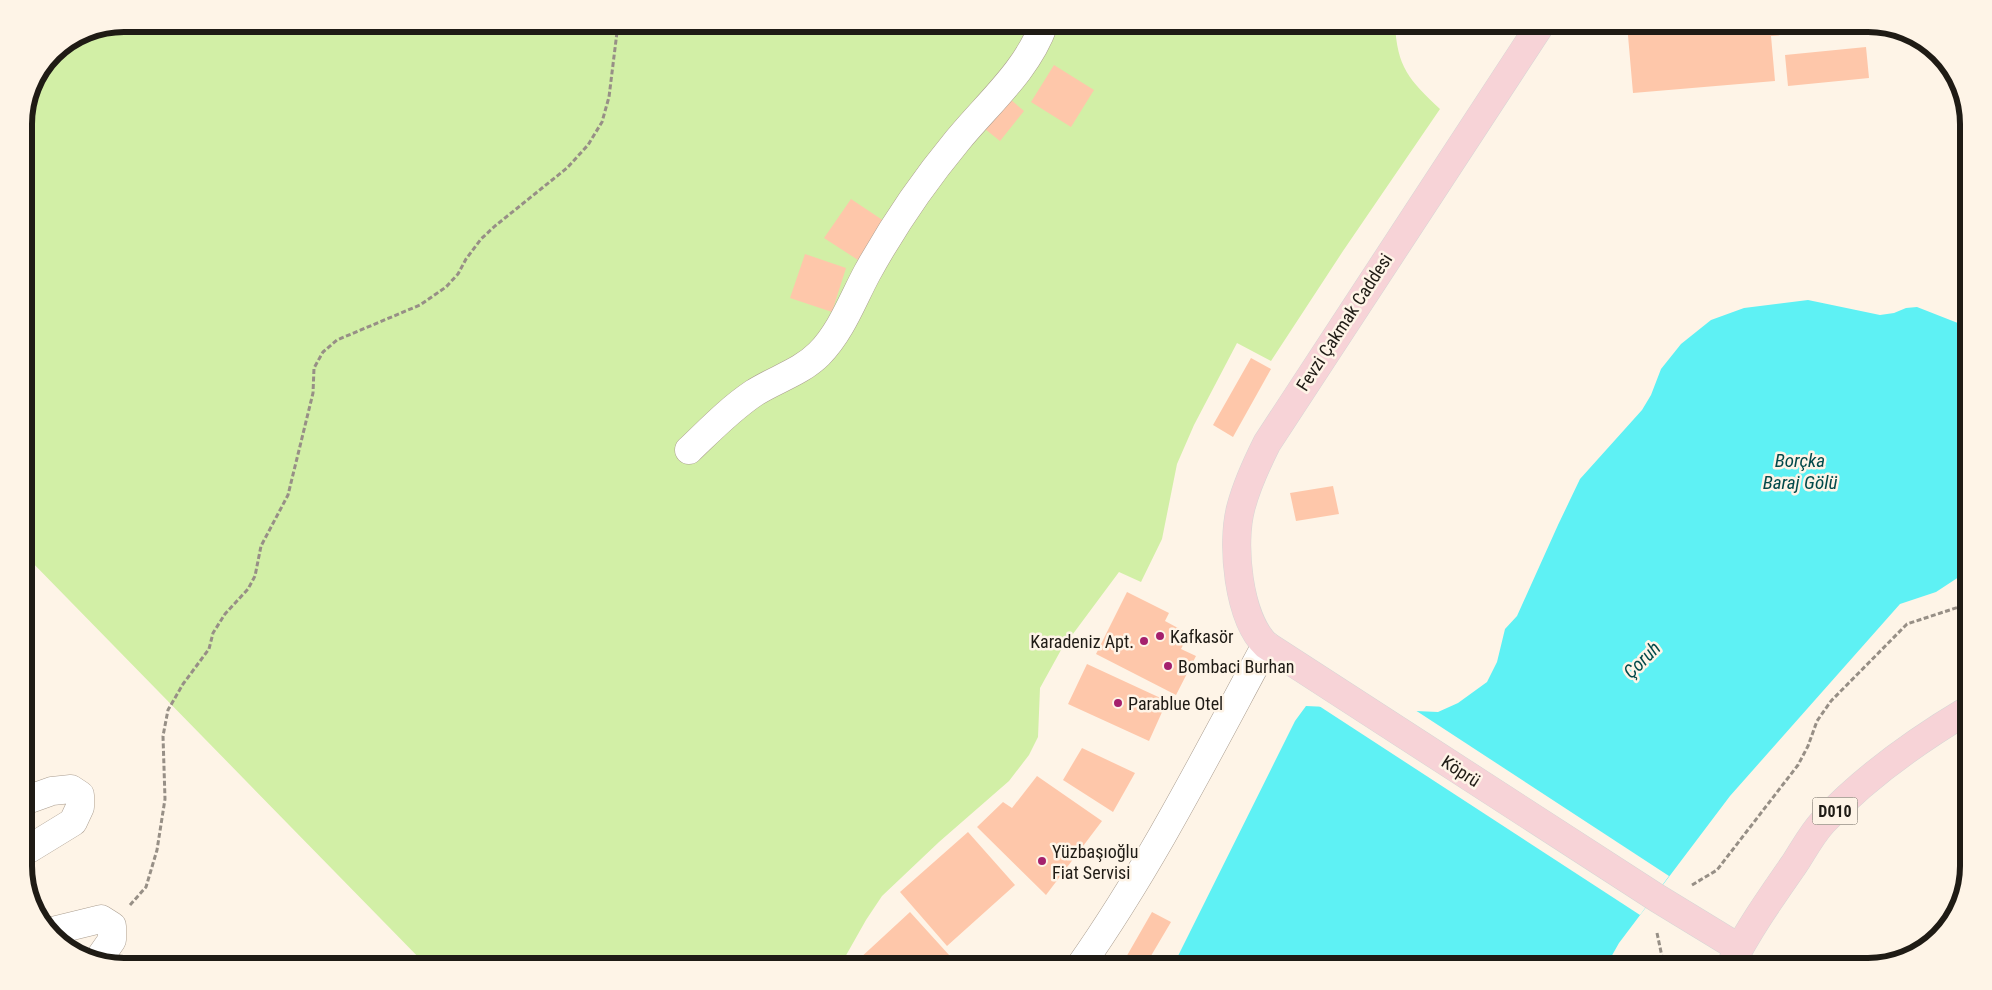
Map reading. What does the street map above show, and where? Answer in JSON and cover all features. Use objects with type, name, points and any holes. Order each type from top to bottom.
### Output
[{"type":"main road","name":"Fevzi Çakmak Caddesi","points":[[1266,645],[1252,628],[1244,604],[1239,577],[1238,538],[1240,508],[1253,471],[1289,406],[1536,32]]},
{"type":"main road","name":"Köprü","points":[[1266,645],[1656,898],[1734,957]]},
{"type":"main road","name":"D010","points":[[1734,957],[1774,893],[1822,823],[1861,786],[1920,739],[1960,715]]},
{"type":"street","points":[[689,450],[738,404],[756,391],[806,365],[819,354],[829,342],[873,263],[918,190],[956,142],[1018,72],[1038,41],[1041,32]]},
{"type":"street","points":[[1085,958],[1123,902],[1161,839],[1266,645]]},
{"type":"street","points":[[33,798],[52,791],[71,789],[80,795],[80,807],[73,822],[33,846]]},
{"type":"street","points":[[59,930],[102,919],[112,926],[112,940],[102,955]]},
{"type":"path","points":[[112,926],[146,887],[157,850],[165,799],[163,736],[168,710],[183,684],[208,649],[213,633],[225,614],[248,589],[256,576],[261,546],[288,495],[313,393],[314,368],[323,352],[338,340],[420,305],[446,287],[458,274],[466,259],[481,239],[567,168],[588,146],[602,122],[609,97],[617,32]]},
{"type":"path","points":[[1682,885],[1691,885],[1717,870],[1798,765],[1808,746],[1817,721],[1831,701],[1907,624],[1960,607]]},
{"type":"path","points":[[1655,926],[1662,958]]},
{"type":"green space","points":[[125,32],[1396,32],[1402,62],[1407,72],[1420,90],[1440,109],[1271,361],[1237,343],[1194,425],[1177,464],[1162,539],[1141,582],[1119,572],[1061,650],[1040,688],[1038,737],[1029,755],[1009,781],[939,842],[882,896],[845,958],[419,958],[33,563],[33,119],[34,107],[42,84],[64,55],[90,40],[107,34]]},
{"type":"water","name":"Borçka Baraj Gölü","points":[[1808,300],[1880,315],[1917,307],[1959,324],[1960,577],[1936,592],[1900,604],[1730,796],[1619,943],[1611,958],[1177,958],[1295,721],[1306,706],[1438,712],[1458,703],[1487,682],[1497,662],[1505,629],[1517,616],[1580,479],[1642,410],[1651,395],[1661,369],[1681,344],[1711,320],[1744,308]]},
{"type":"pier","points":[[1316,704],[1412,708],[1669,876],[1640,915]]},
{"type":"building","points":[[1628,32],[1814,32],[1771,36],[1775,81],[1633,93]]},
{"type":"building","points":[[1866,47],[1869,78],[1788,86],[1785,55]]},
{"type":"building","points":[[1054,65],[1094,90],[1071,127],[1031,102]]},
{"type":"building","points":[[1010,99],[1024,111],[1000,141],[985,129]]},
{"type":"building","points":[[851,199],[884,221],[858,260],[824,238]]},
{"type":"building","points":[[805,254],[846,268],[832,312],[790,298]]},
{"type":"building","points":[[1251,358],[1271,369],[1233,437],[1213,425]]},
{"type":"building","points":[[1333,486],[1339,514],[1296,521],[1290,493]]},
{"type":"building","name":"Karadeniz Apt.","points":[[1127,592],[1169,613],[1165,621],[1189,634],[1181,649],[1196,656],[1176,695],[1096,654]]},
{"type":"building","name":"Parablue Otel","points":[[1087,664],[1167,701],[1149,741],[1068,704]]},
{"type":"building","points":[[1082,748],[1135,773],[1113,812],[1063,780]]},
{"type":"building","name":"Yüzbaşıoğlu Fiat Servisi","points":[[1037,776],[1102,821],[1046,895],[977,827],[1003,802],[1012,808]]},
{"type":"building","points":[[968,832],[1015,885],[947,946],[900,892]]},
{"type":"building","points":[[910,912],[952,958],[860,958]]},
{"type":"building","points":[[1152,912],[1171,922],[1150,958],[1126,958]]},
{"type":"place","name":"Kafkasör","points":[[1160,636]]},
{"type":"place","name":"Karadeniz Apt.","points":[[1144,641]]},
{"type":"place","name":"Bombaci Burhan","points":[[1168,666]]},
{"type":"place","name":"Parablue Otel","points":[[1118,703]]},
{"type":"place","name":"Yüzbaşıoğlu Fiat Servisi","points":[[1042,861]]},
{"type":"water label","name":"Çoruh","points":[[1642,660]]}]
